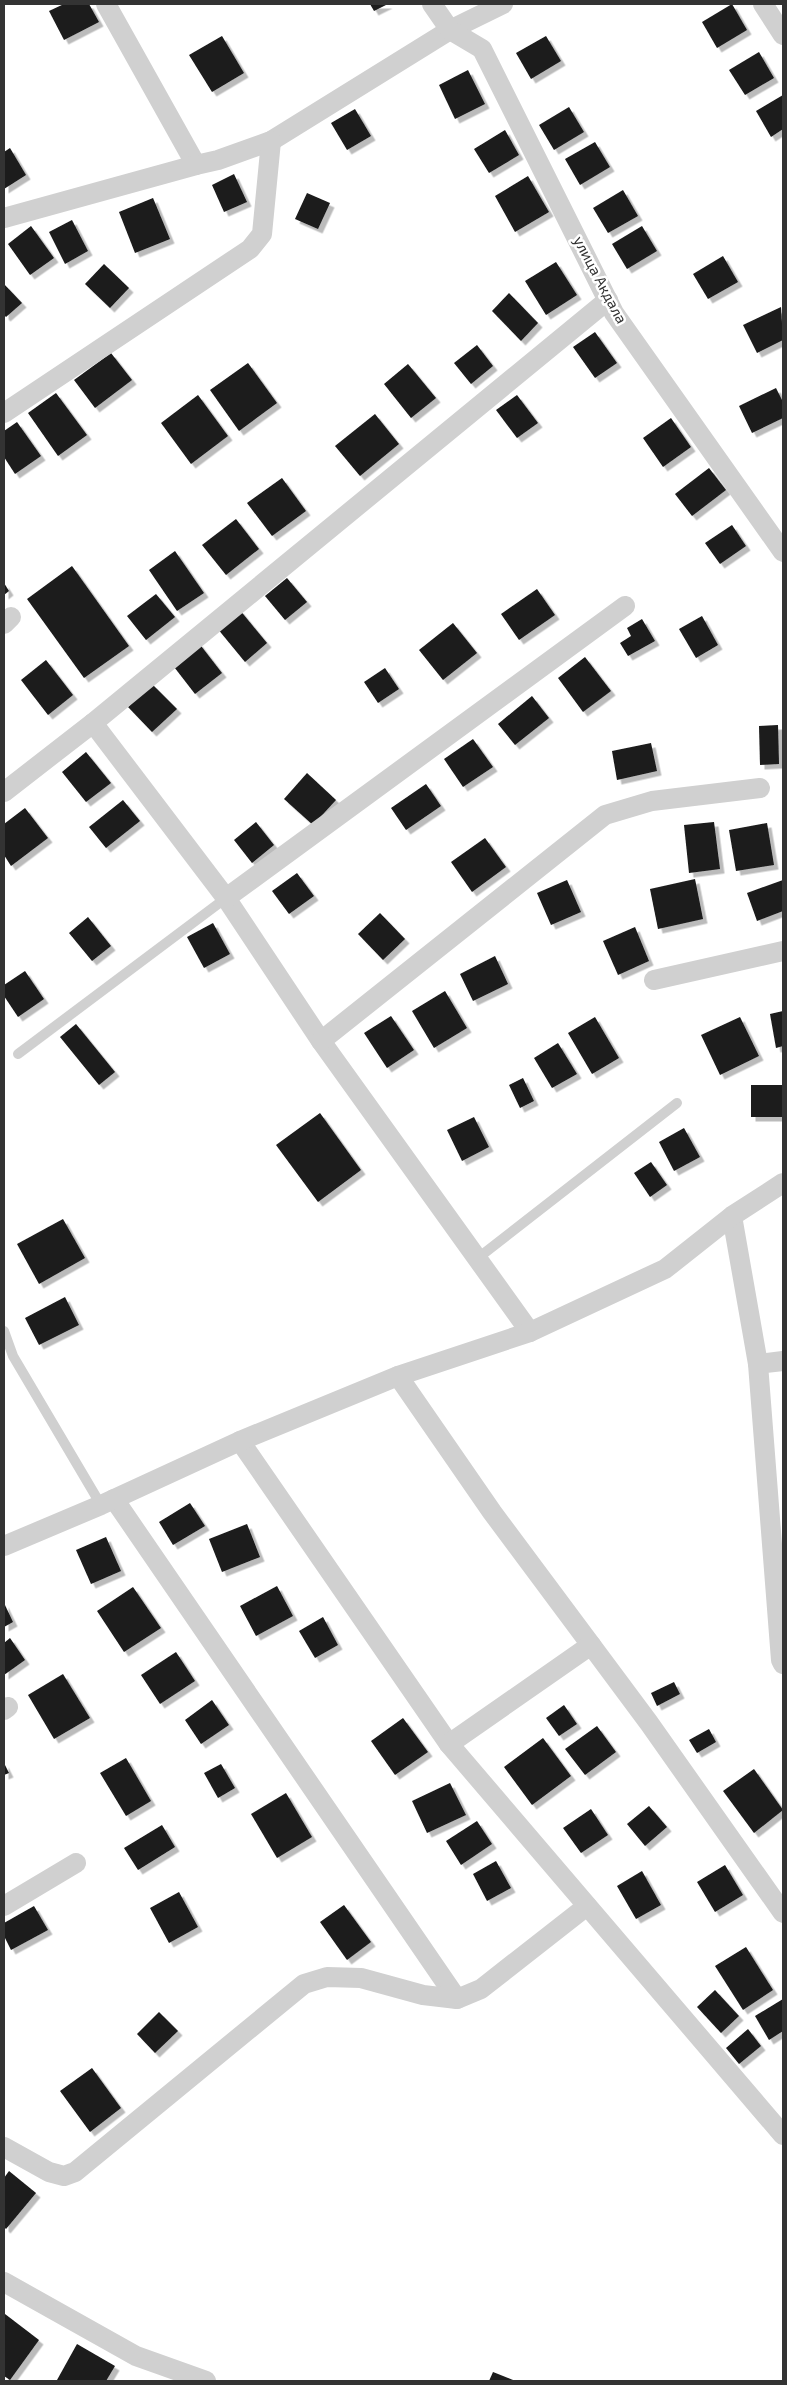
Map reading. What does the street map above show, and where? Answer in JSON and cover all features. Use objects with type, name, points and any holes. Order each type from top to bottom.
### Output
[{"type":"street","points":[[106,4],[196,165]]},
{"type":"street","name":"улица Акдала","points":[[432,4],[450,30],[482,49],[614,313],[783,552]]},
{"type":"street","points":[[4,218],[218,160],[271,141],[450,30],[504,4]]},
{"type":"street","points":[[763,4],[783,35]]},
{"type":"street","points":[[4,413],[250,249],[262,234],[271,141]]},
{"type":"street","points":[[4,792],[93,723],[608,300]]},
{"type":"street","points":[[226,898],[625,606]]},
{"type":"street","points":[[93,723],[226,898],[321,1041],[530,1332]]},
{"type":"street","points":[[321,1041],[605,815],[652,801],[760,788]]},
{"type":"street","points":[[654,980],[783,951]]},
{"type":"street","points":[[4,1546],[108,1502],[240,1441],[398,1376],[530,1332],[665,1269],[732,1216],[783,1183]]},
{"type":"street","points":[[732,1216],[758,1364],[777,1521],[781,1660],[783,1664]]},
{"type":"street","points":[[758,1364],[783,1361]]},
{"type":"street","points":[[398,1376],[492,1512],[649,1723],[783,1913]]},
{"type":"street","points":[[240,1441],[449,1744],[783,2135]]},
{"type":"street","points":[[108,1502],[457,1999]]},
{"type":"street","points":[[449,1744],[591,1645]]},
{"type":"street","points":[[4,1906],[76,1863]]},
{"type":"street","points":[[4,2147],[49,2172],[64,2176],[75,2172],[304,1984],[327,1977],[361,1978],[423,1995],[457,1999],[480,1989],[587,1906]]},
{"type":"street","points":[[4,2282],[136,2356],[206,2381]]},
{"type":"lane","points":[[18,1054],[226,898]]},
{"type":"lane","points":[[478,1258],[677,1103]]},
{"type":"lane","points":[[4,1331],[13,1356],[108,1502]]},
{"type":"building","points":[[64,4],[89,4],[99,22],[64,40],[49,11]]},
{"type":"building","points":[[370,4],[388,4],[374,11]]},
{"type":"building","points":[[732,4],[747,30],[717,48],[702,22]]},
{"type":"building","points":[[222,36],[244,73],[212,92],[189,55]]},
{"type":"building","points":[[546,36],[561,61],[531,79],[516,53]]},
{"type":"building","points":[[759,52],[774,78],[745,95],[729,70]]},
{"type":"building","points":[[468,70],[485,104],[455,119],[439,85]]},
{"type":"building","points":[[783,95],[783,129],[771,137],[756,111]]},
{"type":"building","points":[[569,107],[584,132],[554,150],[539,125]]},
{"type":"building","points":[[355,109],[371,136],[347,150],[331,123]]},
{"type":"building","points":[[505,130],[519,155],[489,173],[474,149]]},
{"type":"building","points":[[595,142],[610,167],[580,185],[565,159]]},
{"type":"building","points":[[10,148],[26,175],[4,189],[4,152]]},
{"type":"building","points":[[234,174],[247,202],[224,212],[212,185]]},
{"type":"building","points":[[528,176],[549,212],[515,232],[495,196]]},
{"type":"building","points":[[623,190],[638,216],[608,233],[593,208]]},
{"type":"building","points":[[307,193],[330,203],[318,229],[295,219]]},
{"type":"building","points":[[153,198],[170,239],[135,253],[119,212]]},
{"type":"building","points":[[72,220],[88,251],[65,264],[49,232]]},
{"type":"building","points":[[31,226],[54,258],[30,275],[8,244]]},
{"type":"building","points":[[642,226],[657,251],[627,269],[612,244]]},
{"type":"building","points":[[723,256],[738,282],[708,299],[693,274]]},
{"type":"building","points":[[556,262],[577,295],[546,315],[525,281]]},
{"type":"building","points":[[104,264],[129,288],[110,308],[85,284]]},
{"type":"building","points":[[4,284],[22,303],[6,317],[4,315]]},
{"type":"building","points":[[509,293],[538,323],[521,341],[492,311]]},
{"type":"building","points":[[781,307],[783,340],[757,353],[743,325]]},
{"type":"building","points":[[595,332],[617,363],[595,378],[573,347]]},
{"type":"building","points":[[477,345],[493,366],[471,384],[454,363]]},
{"type":"building","points":[[111,353],[132,380],[95,408],[74,380]]},
{"type":"building","points":[[248,363],[277,403],[239,431],[210,390]]},
{"type":"building","points":[[408,364],[436,398],[411,418],[384,384]]},
{"type":"building","points":[[776,388],[783,402],[783,418],[752,433],[739,406]]},
{"type":"building","points":[[56,393],[87,435],[58,456],[28,413]]},
{"type":"building","points":[[198,395],[228,436],[191,464],[161,423]]},
{"type":"building","points":[[517,395],[538,423],[517,438],[496,410]]},
{"type":"building","points":[[375,414],[399,444],[360,476],[335,446]]},
{"type":"building","points":[[671,418],[691,447],[663,467],[643,438]]},
{"type":"building","points":[[17,422],[41,456],[15,474],[4,457],[4,431]]},
{"type":"building","points":[[709,468],[726,490],[692,516],[675,494]]},
{"type":"building","points":[[282,478],[306,511],[272,536],[247,503]]},
{"type":"building","points":[[236,519],[259,549],[226,575],[202,545]]},
{"type":"building","points":[[732,525],[746,546],[720,564],[705,543]]},
{"type":"building","points":[[175,551],[204,593],[177,611],[149,570]]},
{"type":"building","points":[[72,566],[129,646],[84,678],[27,599]]},
{"type":"building","points":[[287,578],[307,602],[285,620],[265,596]]},
{"type":"building","points":[[4,583],[9,591],[4,595]]},
{"type":"building","points":[[537,589],[555,615],[519,640],[501,614]]},
{"type":"building","points":[[156,594],[175,617],[146,640],[127,616]]},
{"type":"building","points":[[239,609],[267,643],[245,662],[217,628]]},
{"type":"building","points":[[702,616],[718,645],[696,658],[679,629]]},
{"type":"building","points":[[642,619],[655,641],[628,656],[620,643],[631,636],[627,628]]},
{"type":"building","points":[[453,623],[477,653],[443,680],[419,650]]},
{"type":"building","points":[[198,642],[222,673],[195,694],[171,663]]},
{"type":"building","points":[[585,657],[611,691],[583,712],[558,678]]},
{"type":"building","points":[[46,660],[73,695],[48,715],[21,680]]},
{"type":"building","points":[[385,668],[399,689],[378,703],[364,682]]},
{"type":"building","points":[[152,684],[177,709],[152,732],[128,707]]},
{"type":"building","points":[[532,696],[549,718],[515,745],[498,724]]},
{"type":"building","points":[[778,725],[779,764],[760,765],[759,726]]},
{"type":"building","points":[[473,739],[493,767],[463,787],[444,759]]},
{"type":"building","points":[[651,743],[657,771],[617,780],[612,751]]},
{"type":"building","points":[[86,752],[111,783],[86,802],[62,772]]},
{"type":"building","points":[[307,773],[336,800],[313,825],[284,799]]},
{"type":"building","points":[[426,784],[441,806],[406,830],[391,808]]},
{"type":"building","points":[[123,800],[140,821],[106,848],[89,827]]},
{"type":"building","points":[[25,808],[48,838],[11,866],[4,855],[4,824]]},
{"type":"building","points":[[256,822],[274,845],[252,863],[234,840]]},
{"type":"building","points":[[714,822],[720,869],[689,873],[684,825]]},
{"type":"building","points":[[767,823],[774,865],[736,871],[729,830]]},
{"type":"building","points":[[485,838],[506,867],[472,892],[451,862]]},
{"type":"building","points":[[297,873],[314,896],[289,914],[272,891]]},
{"type":"building","points":[[695,879],[703,919],[658,929],[650,889]]},
{"type":"building","points":[[567,880],[581,912],[551,925],[537,893]]},
{"type":"building","points":[[783,880],[783,911],[757,921],[747,893]]},
{"type":"building","points":[[380,913],[405,939],[383,960],[358,934]]},
{"type":"building","points":[[88,917],[111,946],[92,961],[69,933]]},
{"type":"building","points":[[213,923],[230,954],[204,968],[187,937]]},
{"type":"building","points":[[635,927],[649,961],[618,975],[603,941]]},
{"type":"building","points":[[495,956],[508,984],[473,1001],[460,974]]},
{"type":"building","points":[[25,971],[44,999],[18,1017],[4,996],[4,985]]},
{"type":"building","points":[[445,991],[467,1028],[434,1048],[412,1011]]},
{"type":"building","points":[[783,1011],[783,1046],[776,1048],[770,1014]]},
{"type":"building","points":[[391,1016],[414,1050],[387,1068],[364,1033]]},
{"type":"building","points":[[595,1017],[619,1058],[592,1074],[568,1033]]},
{"type":"building","points":[[740,1017],[759,1056],[720,1075],[701,1035]]},
{"type":"building","points":[[76,1024],[115,1072],[99,1085],[60,1037]]},
{"type":"building","points":[[558,1043],[577,1074],[552,1088],[534,1058]]},
{"type":"building","points":[[523,1078],[534,1101],[520,1108],[509,1085]]},
{"type":"building","points":[[751,1085],[783,1085],[783,1117],[751,1117]]},
{"type":"building","points":[[320,1113],[361,1170],[318,1202],[276,1145]]},
{"type":"building","points":[[474,1117],[489,1147],[462,1161],[447,1130]]},
{"type":"building","points":[[684,1128],[700,1157],[674,1171],[659,1142]]},
{"type":"building","points":[[651,1162],[667,1185],[650,1197],[634,1173]]},
{"type":"building","points":[[63,1219],[85,1258],[39,1284],[17,1244]]},
{"type":"building","points":[[65,1297],[79,1325],[39,1345],[25,1318]]},
{"type":"building","points":[[190,1503],[205,1526],[173,1545],[159,1522]]},
{"type":"building","points":[[247,1524],[260,1557],[222,1572],[209,1539]]},
{"type":"building","points":[[106,1537],[121,1571],[91,1584],[76,1550]]},
{"type":"building","points":[[277,1586],[293,1616],[256,1636],[240,1606]]},
{"type":"building","points":[[133,1587],[161,1628],[124,1652],[97,1611]]},
{"type":"building","points":[[4,1603],[13,1622],[4,1627]]},
{"type":"building","points":[[323,1617],[338,1645],[315,1658],[299,1631]]},
{"type":"building","points":[[10,1638],[25,1660],[4,1675],[4,1643]]},
{"type":"building","points":[[176,1652],[195,1681],[160,1704],[141,1675]]},
{"type":"building","points":[[63,1674],[90,1718],[54,1739],[28,1695]]},
{"type":"building","points":[[674,1682],[680,1694],[657,1706],[651,1693]]},
{"type":"building","points":[[212,1700],[229,1725],[201,1744],[185,1720]]},
{"type":"building","points":[[564,1705],[577,1724],[559,1736],[546,1718]]},
{"type":"building","points":[[403,1718],[428,1752],[395,1775],[371,1741]]},
{"type":"building","points":[[597,1726],[616,1752],[585,1775],[565,1749]]},
{"type":"building","points":[[709,1729],[716,1742],[697,1753],[689,1740]]},
{"type":"building","points":[[543,1738],[571,1776],[532,1805],[504,1767]]},
{"type":"building","points":[[126,1758],[151,1801],[126,1816],[100,1773]]},
{"type":"building","points":[[4,1763],[9,1773],[4,1775]]},
{"type":"building","points":[[221,1764],[235,1788],[218,1798],[204,1773]]},
{"type":"building","points":[[754,1769],[783,1810],[754,1833],[723,1791]]},
{"type":"building","points":[[450,1783],[466,1815],[427,1833],[412,1801]]},
{"type":"building","points":[[286,1793],[312,1837],[277,1858],[251,1814]]},
{"type":"building","points":[[649,1806],[667,1827],[645,1846],[627,1824]]},
{"type":"building","points":[[591,1809],[608,1835],[581,1853],[563,1828]]},
{"type":"building","points":[[477,1821],[492,1844],[461,1865],[446,1841]]},
{"type":"building","points":[[162,1825],[175,1847],[138,1870],[124,1848]]},
{"type":"building","points":[[496,1861],[511,1888],[487,1901],[473,1874]]},
{"type":"building","points":[[725,1865],[743,1895],[715,1912],[697,1882]]},
{"type":"building","points":[[642,1871],[661,1905],[636,1919],[617,1886]]},
{"type":"building","points":[[179,1892],[198,1927],[169,1943],[150,1908]]},
{"type":"building","points":[[344,1905],[371,1942],[347,1960],[320,1922]]},
{"type":"building","points":[[34,1906],[48,1930],[11,1950],[4,1936],[4,1923]]},
{"type":"building","points":[[746,1947],[773,1990],[743,2010],[715,1966]]},
{"type":"building","points":[[715,1990],[739,2016],[721,2033],[697,2007]]},
{"type":"building","points":[[783,1999],[783,2031],[769,2040],[755,2016]]},
{"type":"building","points":[[159,2012],[178,2031],[155,2053],[137,2034]]},
{"type":"building","points":[[748,2029],[761,2046],[739,2064],[726,2048]]},
{"type":"building","points":[[92,2068],[121,2108],[90,2132],[60,2091]]},
{"type":"building","points":[[9,2171],[36,2193],[6,2229],[4,2227],[4,2178]]},
{"type":"building","points":[[5,2314],[39,2340],[10,2380],[4,2376]]},
{"type":"building","points":[[77,2344],[115,2366],[106,2381],[57,2380]]},
{"type":"building","points":[[493,2372],[513,2380],[489,2381]]}]
